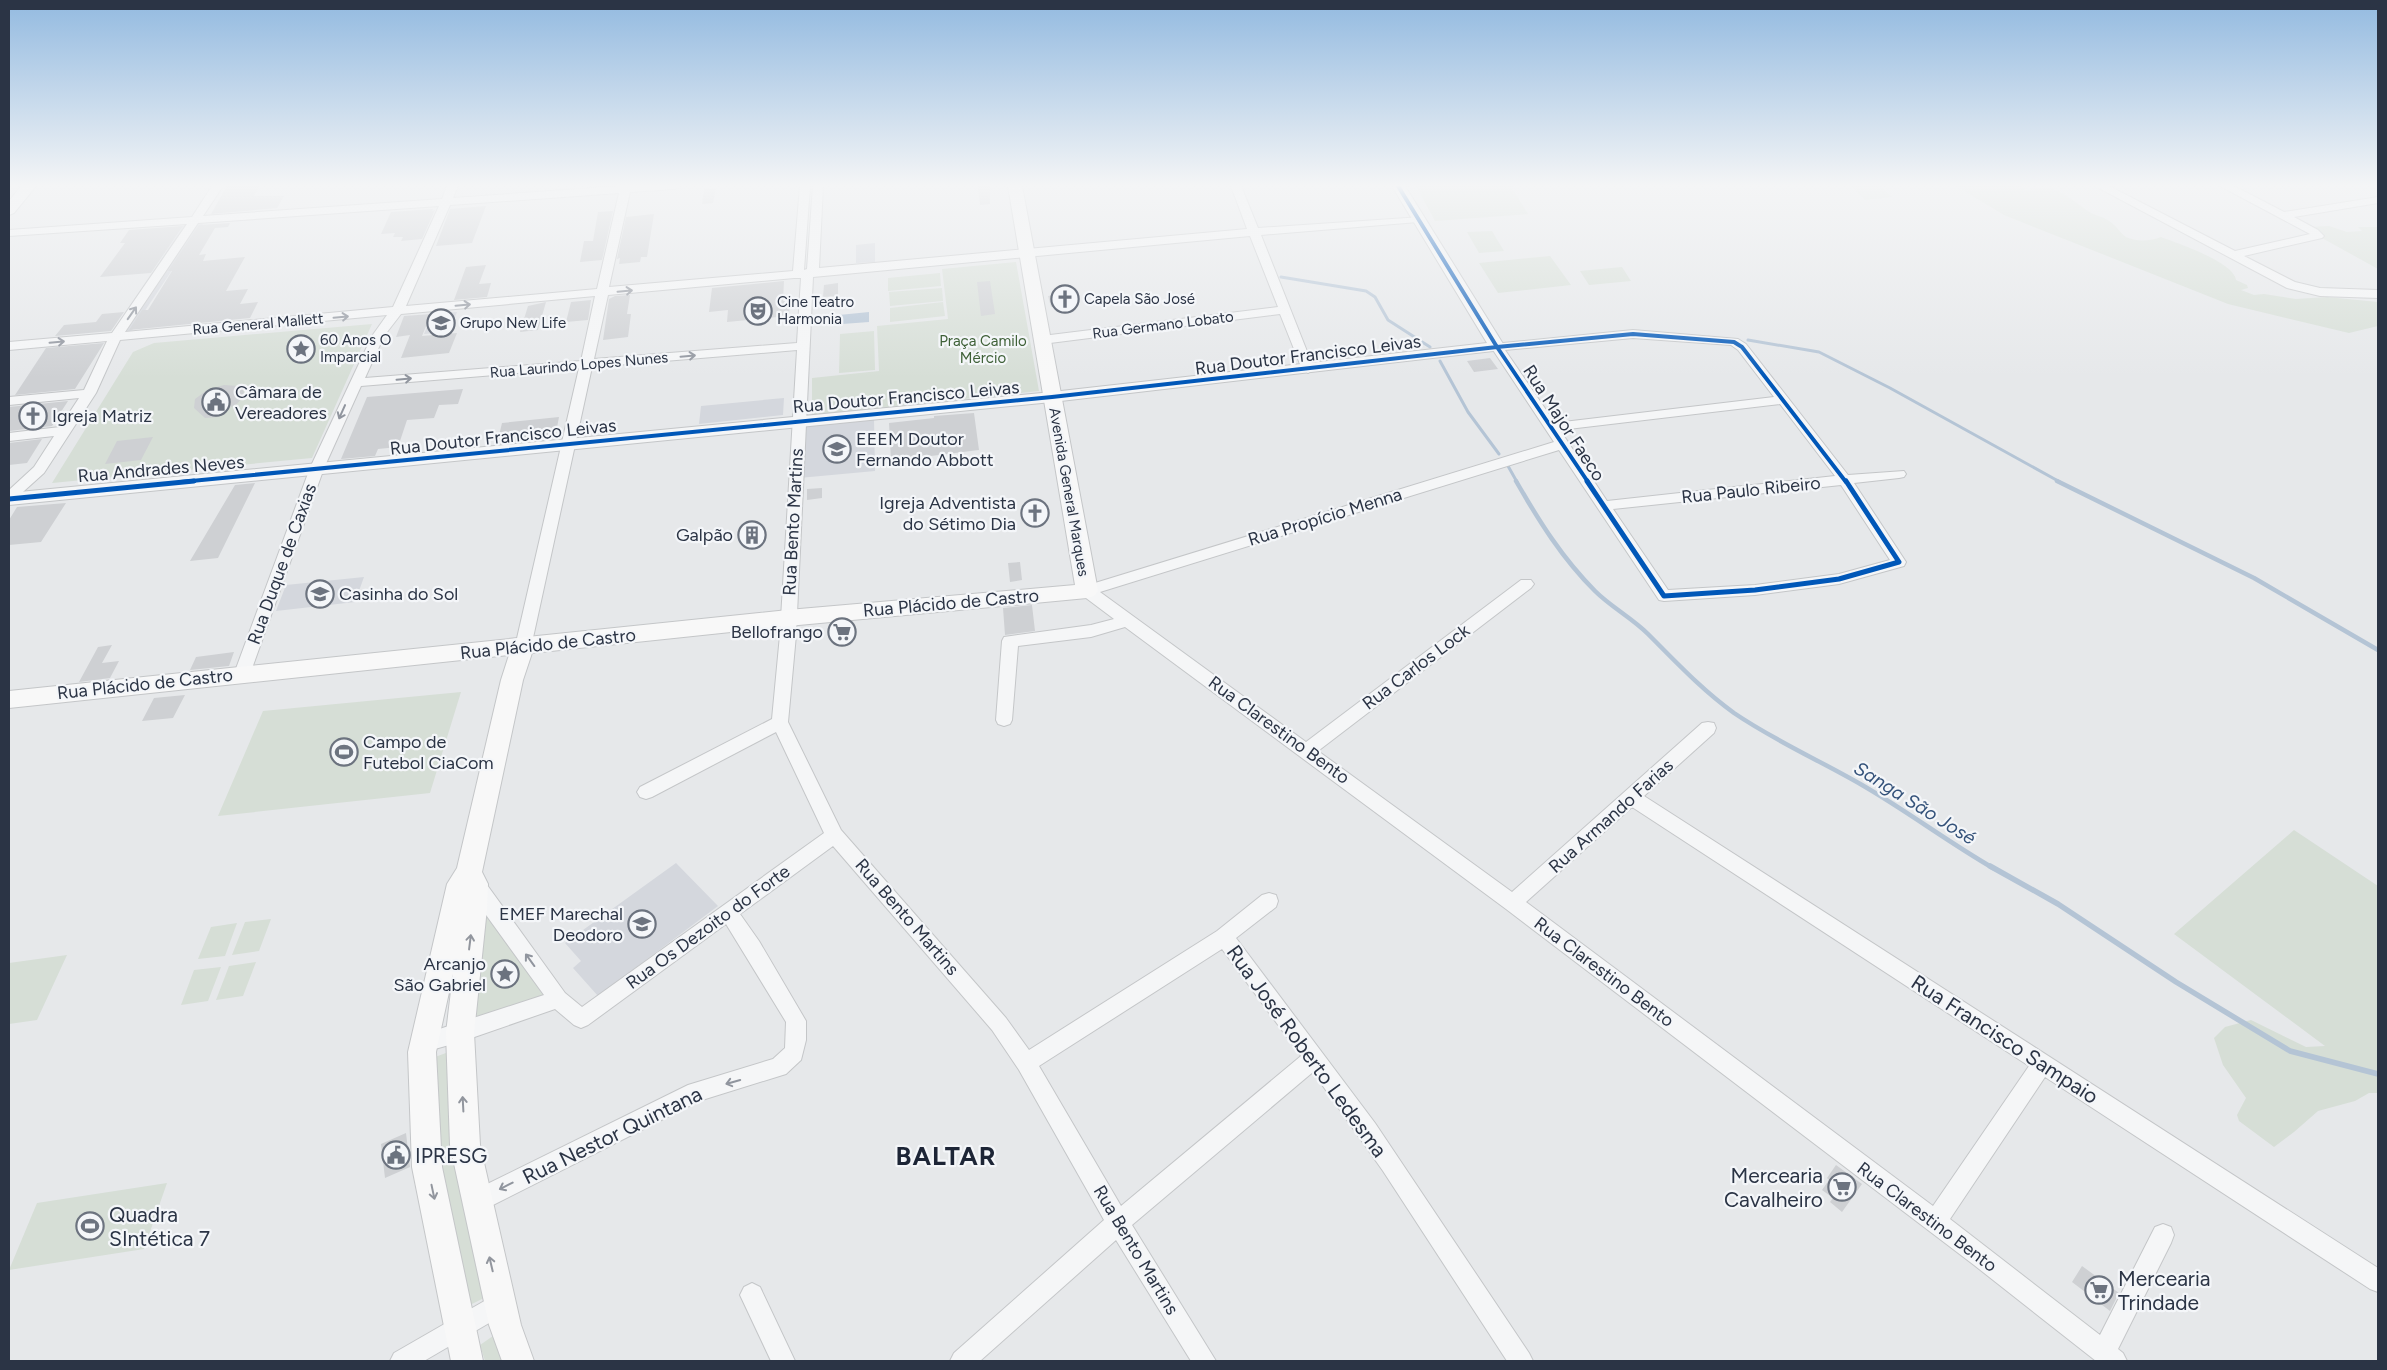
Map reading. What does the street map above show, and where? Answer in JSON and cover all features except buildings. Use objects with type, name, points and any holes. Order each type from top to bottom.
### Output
[{"type":"main road","name":"Avenida General Marques","points":[[1026,250],[1087,591]]},
{"type":"main road","name":"Rua Plácido de Castro","points":[[9,699],[788,618],[1087,591]]},
{"type":"main road","points":[[468,1361],[427,1167],[423,1094],[424,1043],[468,880],[512,680],[523,647]]},
{"type":"main road","points":[[468,880],[460,1033],[465,1145],[500,1304],[518,1361]]},
{"type":"street","points":[[9,498],[39,470],[89,393],[115,337],[175,250]]},
{"type":"street","name":"Rua Duque de Caxias","points":[[242,674],[317,468],[378,336],[397,312],[425,250]]},
{"type":"street","points":[[523,647],[611,250]]},
{"type":"street","points":[[798,421],[806,250]]},
{"type":"street","points":[[806,274],[809,250]]},
{"type":"street","name":"Rua General Mallett","points":[[9,346],[1069,250]]},
{"type":"street","points":[[1261,250],[1308,369]]},
{"type":"street","name":"Rua Major Faeco","points":[[1437,250],[1496,346],[1553,428],[1602,506],[1664,596],[1755,590],[1829,580],[1899,562],[1845,480]]},
{"type":"street","points":[[2223,250],[2291,285],[2306,290],[2378,294]]},
{"type":"street","points":[[2233,255],[2256,250]]},
{"type":"street","name":"Rua Germano Lobato","points":[[1042,340],[1285,310]]},
{"type":"street","points":[[365,314],[378,336]]},
{"type":"street","name":"Rua General Mallett","points":[[108,355],[151,334]]},
{"type":"street","points":[[1496,346],[1633,334],[1734,342],[1742,347],[1845,480]]},
{"type":"street","name":"Rua Laurindo Lopes Nunes","points":[[355,383],[802,346]]},
{"type":"street","name":"Rua Doutor Francisco Leivas","points":[[317,468],[1052,397],[1496,346]]},
{"type":"street","points":[[9,401],[89,393]]},
{"type":"street","points":[[1553,428],[1784,400]]},
{"type":"street","name":"Rua Bento Martins","points":[[798,421],[788,618],[780,722],[834,835],[999,1024],[1026,1063],[1118,1223],[1204,1361]]},
{"type":"street","points":[[9,437],[63,431]]},
{"type":"street","name":"Rua Propício Menna","points":[[1087,591],[1563,444]]},
{"type":"street","name":"Rua Andrades Neves","points":[[9,498],[317,468]]},
{"type":"street","points":[[38,495],[39,470]]},
{"type":"street","name":"Rua Paulo Ribeiro","points":[[1602,506],[1899,474]]},
{"type":"street","name":"Rua Carlos Lock","points":[[1307,750],[1526,584]]},
{"type":"street","name":"Rua Clarestino Bento","points":[[1087,591],[1307,750],[1513,903],[2109,1357]]},
{"type":"street","points":[[1004,720],[1010,641],[1090,631],[1128,620]]},
{"type":"street","points":[[646,792],[780,722]]},
{"type":"street","name":"Rua Armando Farias","points":[[1513,903],[1708,728]]},
{"type":"street","name":"Rua Francisco Sampaio","points":[[1631,797],[2378,1281]]},
{"type":"street","name":"Rua Os Dezoito do Forte","points":[[558,999],[581,1019],[834,835]]},
{"type":"street","points":[[424,1043],[460,1033],[558,999],[468,880]]},
{"type":"street","points":[[1224,937],[1269,901]]},
{"type":"street","name":"Rua Nestor Quintana","points":[[476,1201],[695,1092],[779,1067],[794,1053],[796,1021],[752,947],[728,912]]},
{"type":"street","name":"Rua José Roberto Ledesma","points":[[1026,1063],[1224,937],[1315,1057],[1412,1196],[1497,1330],[1521,1361]]},
{"type":"street","points":[[962,1361],[1118,1223],[1315,1057]]},
{"type":"street","points":[[1935,1223],[2043,1063]]},
{"type":"street","points":[[2109,1357],[2163,1235]]},
{"type":"street","points":[[752,1295],[783,1361]]},
{"type":"street","points":[[402,1361],[500,1304]]},
{"type":"shaded area","points":[[167,250],[186,250],[130,333],[110,335]]},
{"type":"shaded area","points":[[856,250],[875,250],[875,262],[856,263]]},
{"type":"shaded area","name":"Grupo New Life","points":[[457,312],[449,332],[424,334],[432,314]]},
{"type":"shaded area","points":[[784,398],[783,415],[699,424],[701,406]]},
{"type":"shaded area","name":"EEEM Doutor Fernando Abbott","points":[[874,419],[875,471],[799,478],[801,427]]},
{"type":"shaded area","name":"Casinha do Sol","points":[[364,577],[355,602],[276,611],[286,585]]},
{"type":"shaded area","name":"EMEF Marechal Deodoro","points":[[676,863],[718,906],[598,996],[573,968],[581,961],[565,943]]},
{"type":"green space","points":[[1477,250],[1504,251],[1479,253]]},
{"type":"green space","points":[[2092,250],[2195,250],[2226,267],[2233,273],[2236,280],[2247,285],[2248,288],[2241,290],[2254,295],[2264,294],[2296,299],[2327,297],[2378,302],[2378,326],[2349,333],[2228,304]]},
{"type":"green space","points":[[2344,250],[2378,250],[2378,269]]},
{"type":"green space","points":[[1550,256],[1571,285],[1498,293],[1479,263]]},
{"type":"green space","name":"Praça Camilo Mércio","points":[[1016,262],[1039,391],[812,415],[812,378],[879,371],[877,326],[948,319],[942,269]]},
{"type":"green space","points":[[1622,267],[1631,281],[1589,285],[1580,271]]},
{"type":"green space","points":[[940,273],[941,286],[888,291],[888,278]]},
{"type":"green space","points":[[942,288],[943,301],[890,306],[889,292]]},
{"type":"green space","points":[[943,302],[945,316],[890,322],[890,308]]},
{"type":"green space","points":[[372,324],[312,458],[52,483],[133,352],[154,343]]},
{"type":"green space","points":[[874,331],[875,370],[839,373],[840,334]]},
{"type":"green space","name":"Campo de Futebol CiaCom","points":[[461,692],[430,793],[218,816],[263,711]]},
{"type":"green space","points":[[2294,830],[2378,886],[2378,1093],[2369,1093],[2355,1101],[2318,1111],[2274,1147],[2239,1121],[2237,1115],[2246,1098],[2223,1065],[2214,1038],[2225,1027],[2251,1020],[2306,1047],[2325,1046],[2174,934]]},
{"type":"green space","points":[[484,907],[543,995],[475,1019]]},
{"type":"green space","points":[[271,919],[259,951],[232,955],[245,922]]},
{"type":"green space","points":[[237,923],[225,956],[198,959],[211,927]]},
{"type":"green space","points":[[67,955],[37,1020],[9,1024],[9,963]]},
{"type":"green space","points":[[256,962],[243,996],[216,1000],[229,966]]},
{"type":"green space","points":[[221,967],[208,1001],[181,1005],[194,970]]},
{"type":"green space","points":[[446,1053],[454,1155],[484,1298],[470,1305],[441,1160],[435,1057]]},
{"type":"green space","name":"Quadra SIntética 7","points":[[167,1183],[144,1249],[9,1270],[37,1203]]},
{"type":"green space","points":[[493,1336],[502,1361],[485,1361],[480,1345]]},
{"type":"water","points":[[869,312],[869,322],[829,325],[829,316]]},
{"type":"waterway","name":"Sanga São José","points":[[1281,277],[1366,291],[1375,297],[1388,320],[1430,347]]},
{"type":"waterway","points":[[1748,340],[1819,352],[1890,388],[2060,482]]},
{"type":"waterway","name":"Sanga São José","points":[[1440,361],[1468,412],[1499,454]]},
{"type":"waterway","name":"Sanga São José","points":[[1508,466],[1517,482]]},
{"type":"waterway","name":"Sanga São José","points":[[1516,481],[1552,539],[1583,578],[1601,597],[1642,628],[1689,675],[1722,704],[1765,733],[1879,795],[1993,868]]},
{"type":"waterway","points":[[2057,481],[2254,578],[2378,650]]},
{"type":"waterway","name":"Sanga São José","points":[[1990,866],[2058,904],[2176,982],[2290,1051],[2378,1074]]},
{"type":"cycle path","points":[[1437,250],[1497,347]]},
{"type":"cycle path","points":[[1633,334],[1734,342],[1742,347],[1845,480],[1899,562],[1839,579],[1755,590],[1664,596],[1497,347],[1633,334]]},
{"type":"cycle path","points":[[9,499],[1052,397],[1497,347]]},
{"type":"place","name":"Capela São José","points":[[1065,299]]},
{"type":"place","name":"Cine Teatro Harmonia","points":[[758,311]]},
{"type":"place","name":"Grupo New Life","points":[[441,323]]},
{"type":"place","name":"60 Anos O Imparcial","points":[[301,349]]},
{"type":"place","name":"Câmara de Vereadores","points":[[216,402]]},
{"type":"place","name":"Igreja Matriz","points":[[33,416]]},
{"type":"place","name":"EEEM Doutor Fernando Abbott","points":[[837,449]]},
{"type":"place","name":"Igreja Adventista do Sétimo Dia","points":[[1035,513]]},
{"type":"place","name":"Galpão","points":[[752,535]]},
{"type":"place","name":"Casinha do Sol","points":[[320,594]]},
{"type":"place","name":"Bellofrango","points":[[842,632]]},
{"type":"place","name":"Campo de Futebol CiaCom","points":[[344,752]]},
{"type":"place","name":"EMEF Marechal Deodoro","points":[[642,924]]},
{"type":"place","name":"Arcanjo São Gabriel","points":[[505,974]]},
{"type":"place","name":"IPRESG","points":[[396,1155]]},
{"type":"place","name":"Mercearia Cavalheiro","points":[[1842,1187]]},
{"type":"place","name":"Quadra SIntética 7","points":[[90,1226]]},
{"type":"place","name":"Mercearia Trindade","points":[[2099,1290]]},
{"type":"district","name":"BALTAR","points":[[946,1156]]}]
